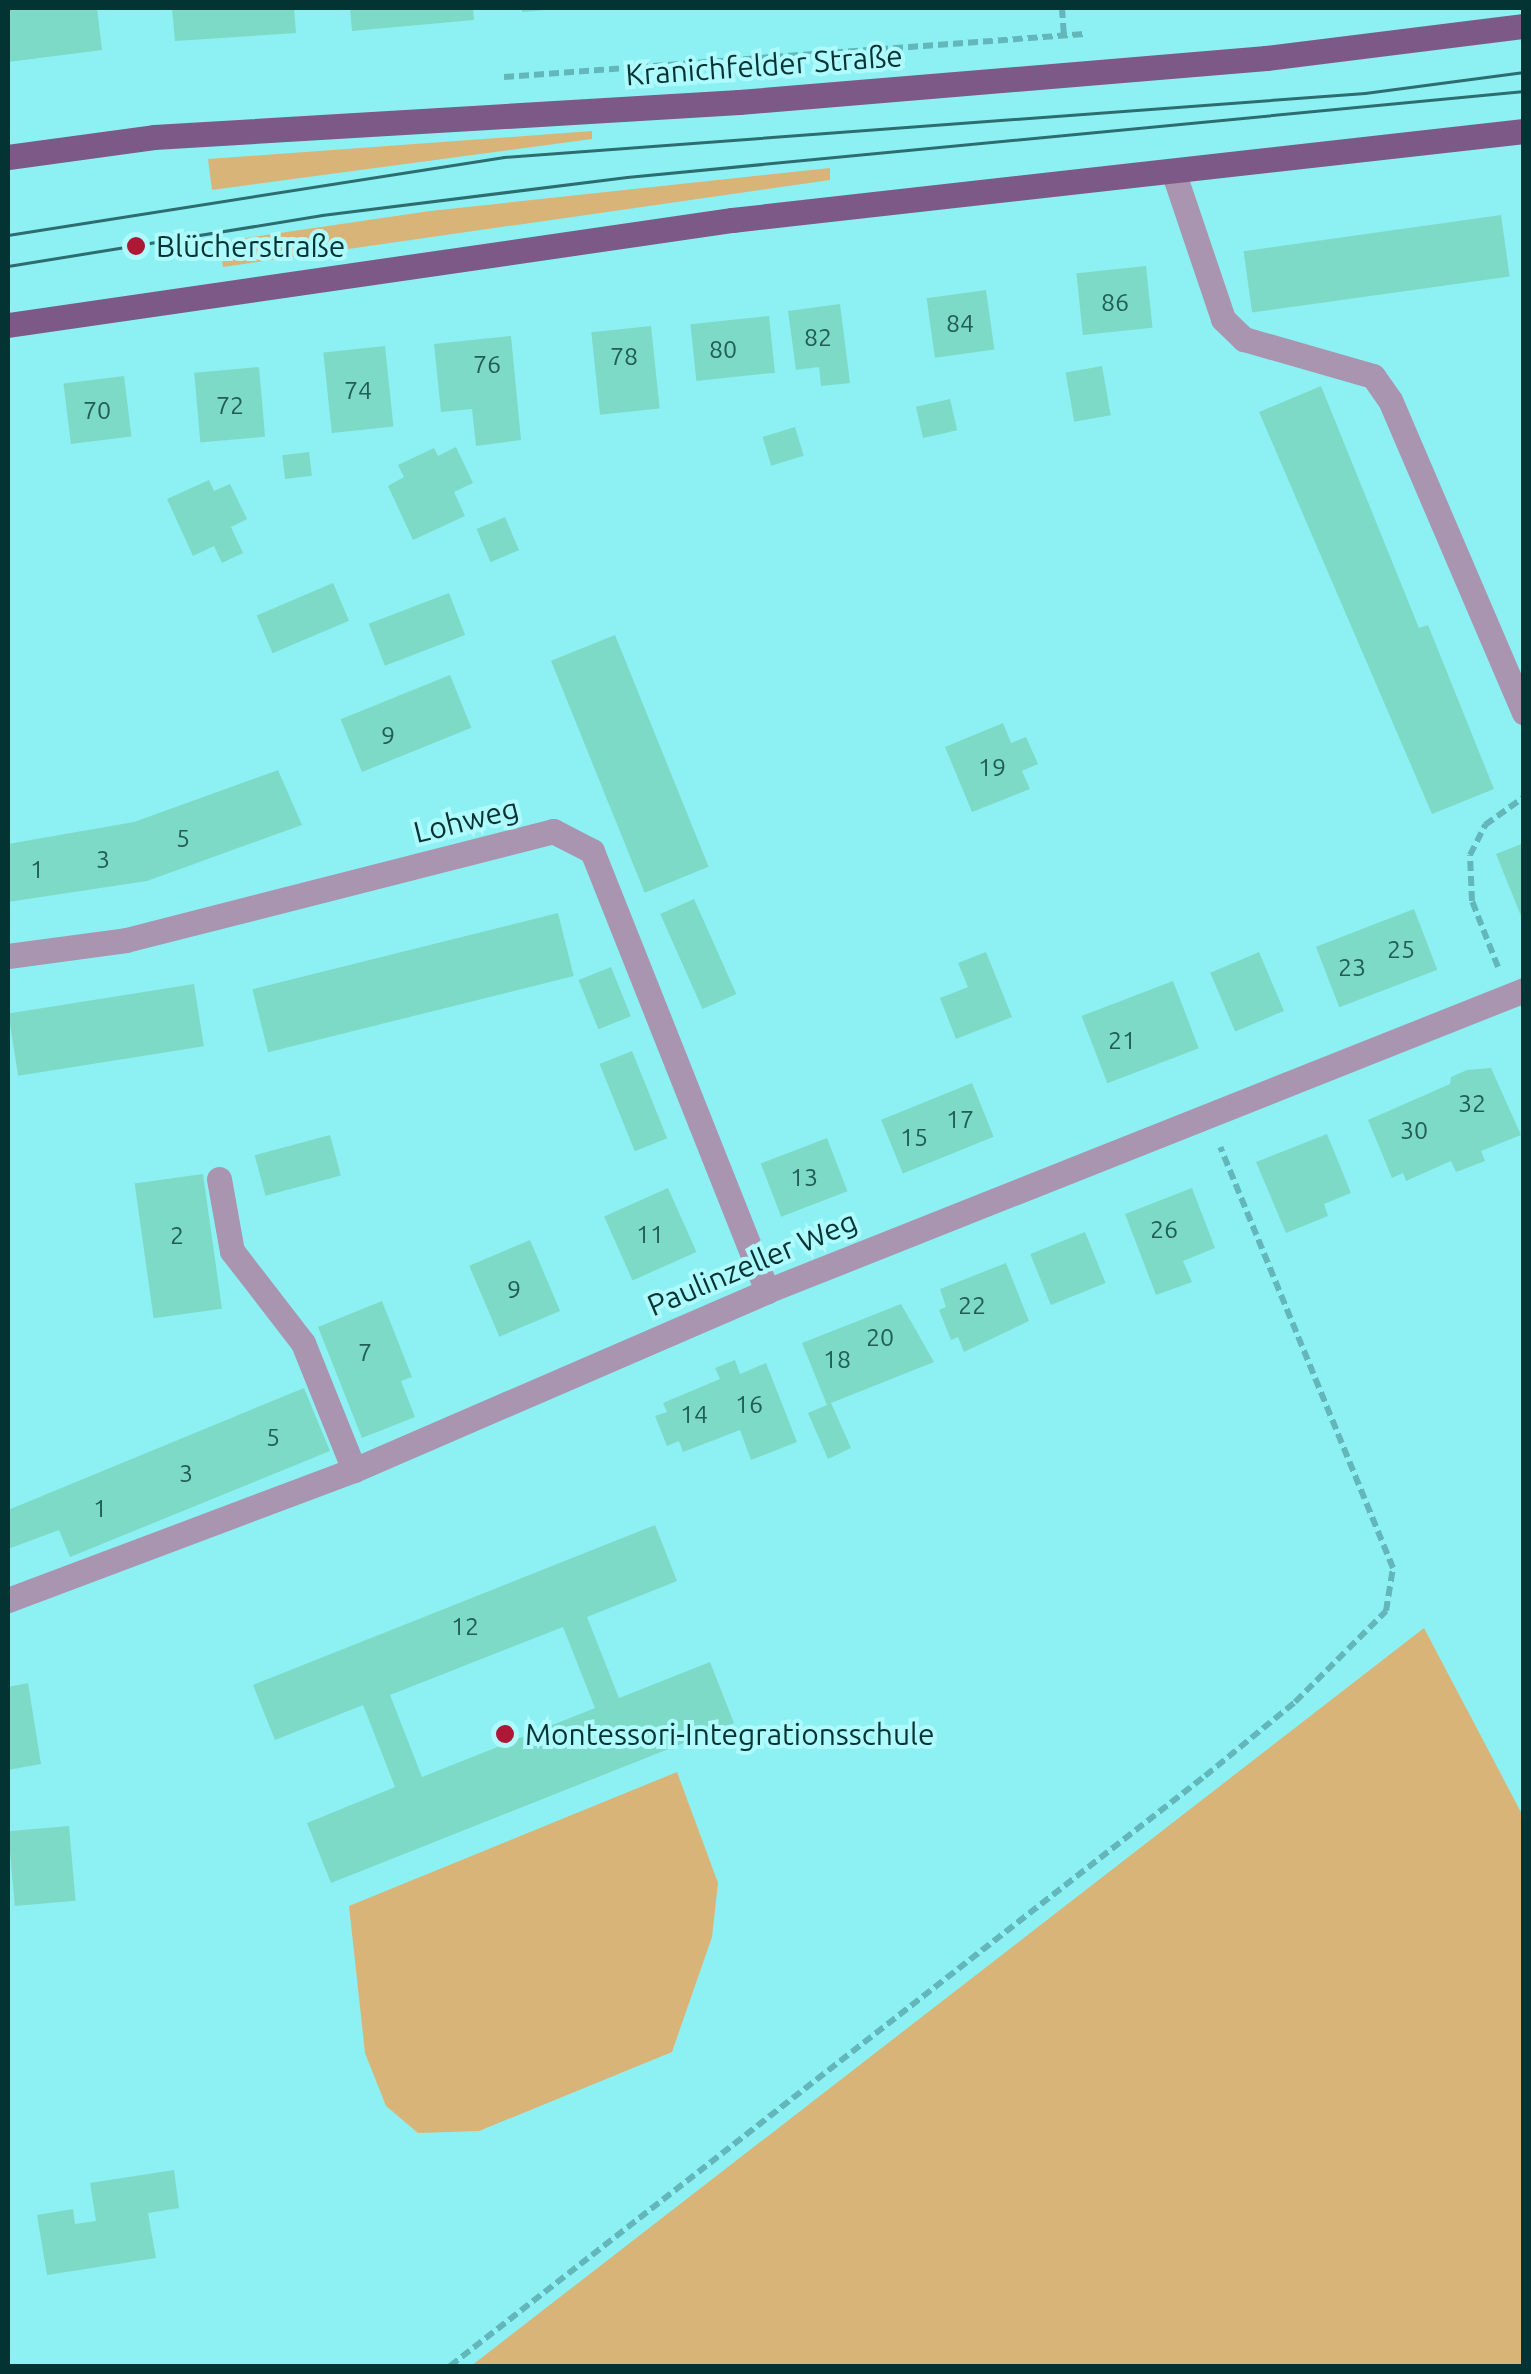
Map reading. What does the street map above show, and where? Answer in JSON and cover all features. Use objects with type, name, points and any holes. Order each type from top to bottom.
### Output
[{"type":"main road","name":"Kranichfelder Straße","points":[[8,156],[173,136],[739,102],[1266,58],[1524,26]]},
{"type":"main road","points":[[8,325],[732,220],[1524,131]]},
{"type":"street","points":[[1174,171],[1223,319],[1244,339],[1360,370],[1390,400],[1524,712]]},
{"type":"street","name":"Lohweg","points":[[8,956],[126,940],[553,832],[592,851],[768,1290]]},
{"type":"street","name":"Paulinzeller Weg","points":[[8,1600],[354,1470],[768,1290],[1516,993]]},
{"type":"street","points":[[219,1179],[232,1251],[304,1343],[354,1470]]},
{"type":"path","points":[[1062,8],[1064,35]]},
{"type":"path","points":[[496,78],[1102,34]]},
{"type":"path","points":[[1516,993],[1472,901],[1468,869],[1486,826],[1524,797]]},
{"type":"path","points":[[450,2366],[1205,1776],[1295,1702],[1373,1624],[1393,1598],[1393,1568],[1207,1114]]},
{"type":"shaded area","points":[[592,131],[592,139],[212,190],[208,159]]},
{"type":"shaded area","points":[[830,168],[830,180],[223,267],[219,242],[430,211]]},
{"type":"shaded area","points":[[1424,1628],[1523,1816],[1523,2366],[471,2366]]},
{"type":"shaded area","points":[[677,1772],[718,1883],[712,1937],[672,2052],[479,2131],[418,2133],[386,2106],[365,2053],[349,1906]]},
{"type":"building","points":[[8,8],[97,8],[102,50],[8,62]]},
{"type":"building","points":[[172,8],[294,8],[296,33],[175,41]]},
{"type":"building","points":[[350,8],[473,8],[474,20],[352,31]]},
{"type":"building","points":[[522,8],[547,8],[547,10],[522,12]]},
{"type":"building","points":[[1501,215],[1510,276],[1252,313],[1244,251]]},
{"type":"building","points":[[1146,266],[1152,328],[1083,335],[1076,273]]},
{"type":"building","points":[[986,290],[994,349],[935,358],[927,298]]},
{"type":"building","points":[[840,304],[850,383],[821,386],[819,367],[796,370],[788,311]]},
{"type":"building","points":[[769,316],[775,373],[696,381],[690,324]]},
{"type":"building","points":[[651,326],[660,409],[600,415],[591,332]]},
{"type":"building","points":[[511,336],[521,440],[476,446],[472,409],[441,412],[434,344]]},
{"type":"building","points":[[385,346],[393,427],[332,433],[323,352]]},
{"type":"building","points":[[1102,366],[1111,415],[1074,422],[1066,372]]},
{"type":"building","points":[[259,367],[265,437],[200,442],[194,373]]},
{"type":"building","points":[[124,376],[131,437],[71,444],[63,383]]},
{"type":"building","points":[[1321,386],[1419,628],[1428,625],[1494,789],[1432,814],[1259,412]]},
{"type":"building","points":[[950,399],[957,430],[923,438],[916,407]]},
{"type":"building","points":[[795,427],[804,456],[771,466],[762,437]]},
{"type":"building","points":[[456,447],[473,483],[454,492],[465,516],[413,540],[388,486],[404,477],[398,465],[434,448],[438,456]]},
{"type":"building","points":[[309,452],[312,476],[285,479],[282,455]]},
{"type":"building","points":[[209,480],[214,491],[230,484],[247,519],[231,527],[243,553],[222,563],[214,546],[193,556],[167,499]]},
{"type":"building","points":[[505,517],[519,550],[491,562],[476,529]]},
{"type":"building","points":[[333,583],[349,621],[273,653],[257,615]]},
{"type":"building","points":[[449,593],[465,635],[385,666],[369,624]]},
{"type":"building","points":[[615,635],[709,867],[645,893],[551,661]]},
{"type":"building","points":[[450,675],[471,728],[362,772],[341,719]]},
{"type":"building","points":[[1003,723],[1011,743],[1026,737],[1038,764],[1022,771],[1030,789],[972,812],[945,747]]},
{"type":"building","points":[[278,770],[302,825],[147,881],[8,902],[8,844],[134,822]]},
{"type":"building","points":[[1524,843],[1524,921],[1523,921],[1496,854]]},
{"type":"building","points":[[694,899],[736,994],[702,1009],[660,914]]},
{"type":"building","points":[[1414,909],[1437,970],[1339,1007],[1316,947]]},
{"type":"building","points":[[558,913],[574,976],[268,1052],[252,989]]},
{"type":"building","points":[[986,952],[1012,1017],[956,1039],[940,998],[968,987],[958,963]]},
{"type":"building","points":[[1259,952],[1284,1011],[1235,1032],[1210,973]]},
{"type":"building","points":[[611,967],[631,1016],[598,1029],[579,980]]},
{"type":"building","points":[[1173,981],[1199,1048],[1107,1083],[1082,1016]]},
{"type":"building","points":[[194,984],[204,1046],[18,1076],[8,1013]]},
{"type":"building","points":[[632,1051],[667,1138],[635,1151],[600,1064]]},
{"type":"building","points":[[1491,1068],[1521,1135],[1481,1151],[1485,1161],[1456,1172],[1451,1161],[1406,1181],[1403,1173],[1392,1178],[1368,1120],[1450,1084],[1451,1077],[1467,1070]]},
{"type":"building","points":[[972,1083],[994,1137],[903,1173],[881,1120]]},
{"type":"building","points":[[1327,1134],[1351,1193],[1324,1204],[1328,1216],[1286,1233],[1256,1162]]},
{"type":"building","points":[[330,1135],[341,1176],[266,1196],[255,1155]]},
{"type":"building","points":[[827,1138],[847,1191],[781,1217],[761,1163]]},
{"type":"building","points":[[203,1174],[222,1309],[154,1318],[135,1184]]},
{"type":"building","points":[[668,1188],[696,1252],[633,1280],[604,1216]]},
{"type":"building","points":[[1192,1188],[1215,1248],[1183,1261],[1192,1282],[1156,1295],[1125,1214]]},
{"type":"building","points":[[1085,1232],[1106,1283],[1051,1305],[1030,1254]]},
{"type":"building","points":[[530,1240],[560,1311],[499,1337],[469,1266]]},
{"type":"building","points":[[1006,1263],[1029,1321],[964,1352],[958,1337],[951,1340],[939,1310],[946,1307],[940,1289]]},
{"type":"building","points":[[382,1301],[412,1377],[401,1381],[415,1417],[362,1438],[318,1327]]},
{"type":"building","points":[[901,1304],[934,1362],[831,1403],[851,1448],[828,1459],[808,1413],[827,1405],[802,1343]]},
{"type":"building","points":[[735,1360],[740,1374],[766,1363],[797,1442],[751,1460],[740,1430],[683,1452],[679,1441],[667,1446],[655,1416],[667,1412],[663,1403],[720,1379],[715,1368]]},
{"type":"building","points":[[304,1388],[330,1451],[70,1557],[59,1530],[8,1549],[8,1510]]},
{"type":"building","points":[[655,1525],[677,1581],[587,1617],[619,1698],[710,1662],[734,1723],[331,1883],[307,1823],[395,1787],[363,1705],[275,1740],[253,1685]],"holes":[[[563,1627],[595,1708],[422,1777],[390,1695]]]},
{"type":"building","points":[[28,1683],[41,1764],[8,1770],[8,1687]]},
{"type":"building","points":[[69,1826],[76,1901],[15,1906],[8,1831]]},
{"type":"building","points":[[174,2170],[179,2208],[148,2213],[156,2258],[47,2275],[37,2215],[73,2209],[75,2224],[96,2221],[90,2183]]},
{"type":"tram line","points":[[8,235],[504,157],[1365,93],[1524,72]]},
{"type":"tram line","points":[[8,266],[322,215],[627,177],[1524,91]]},
{"type":"place","name":"Blücherstraße","points":[[136,246]]},
{"type":"place","name":"Montessori-Integrationsschule","points":[[505,1734]]}]
